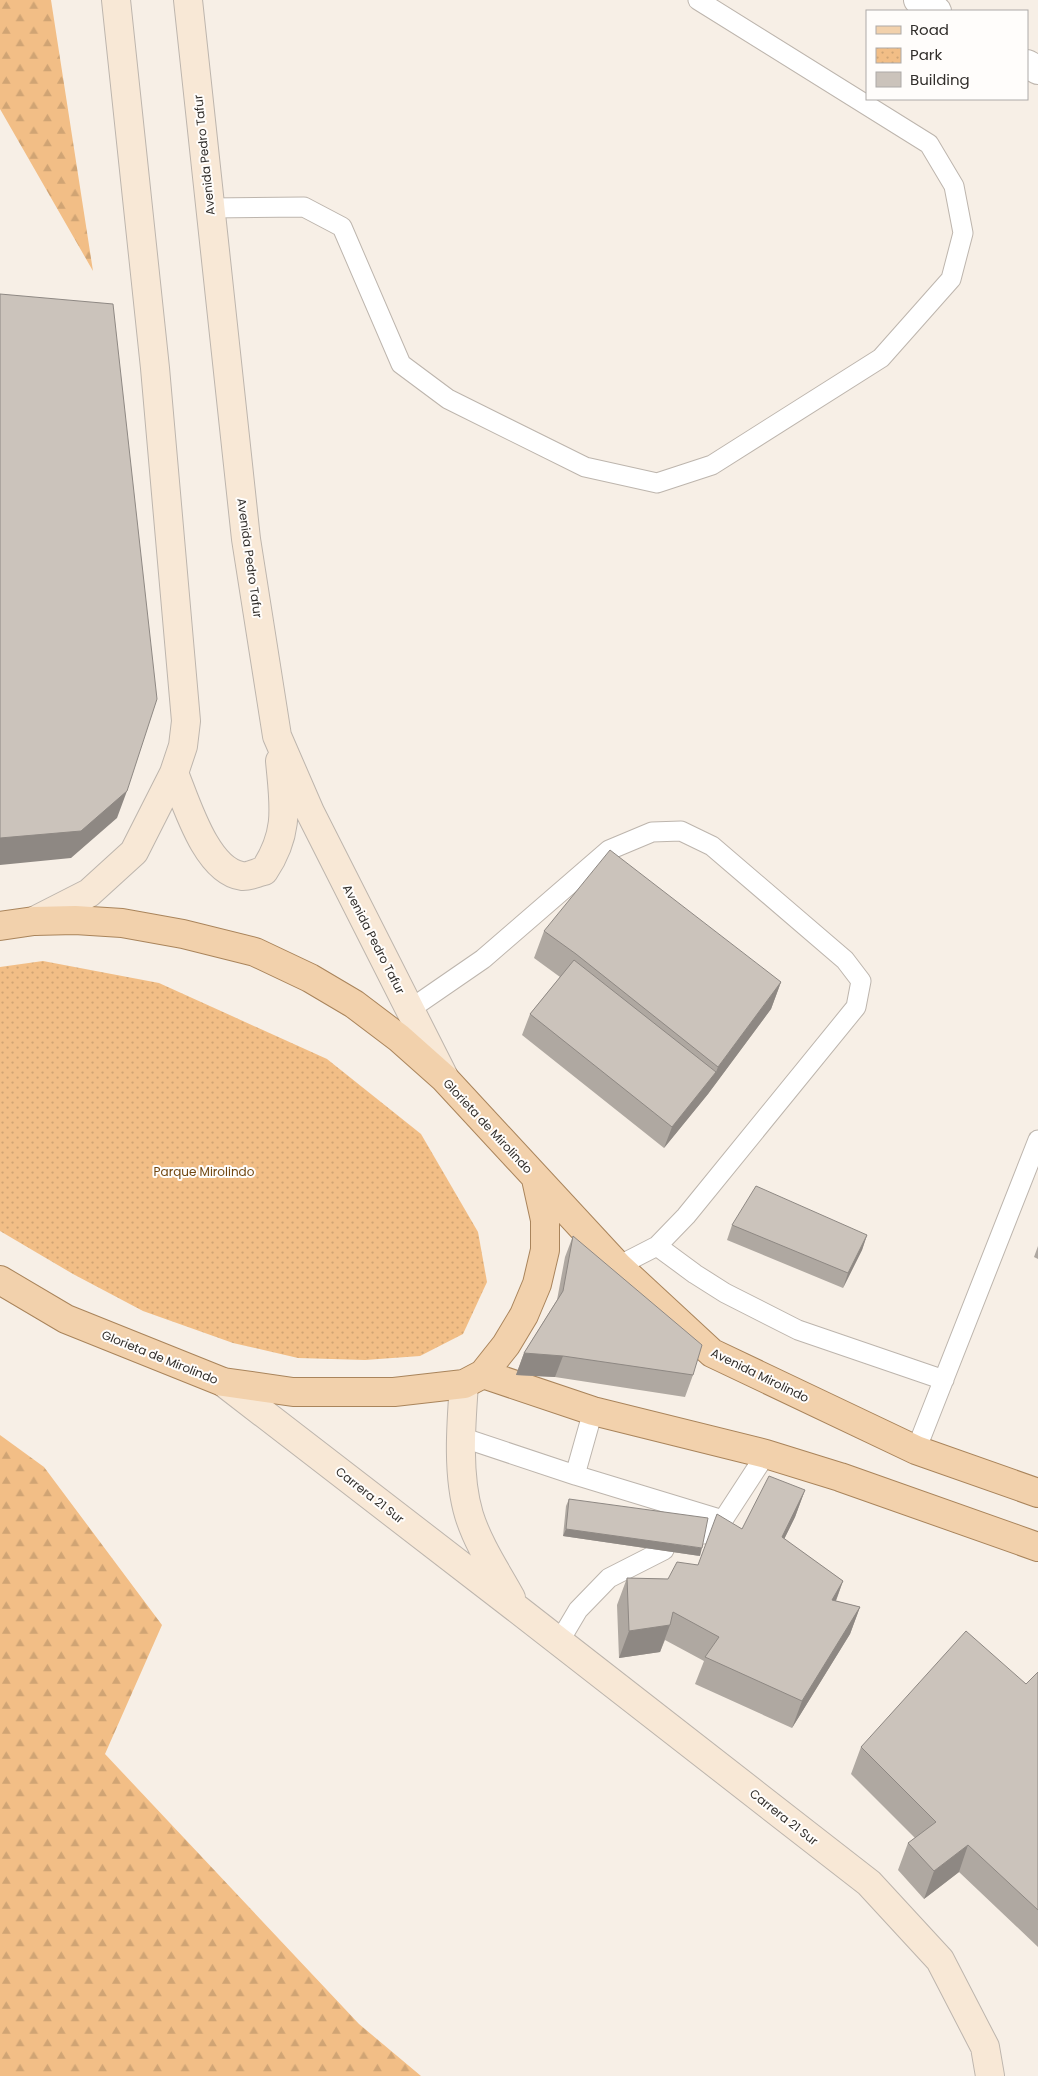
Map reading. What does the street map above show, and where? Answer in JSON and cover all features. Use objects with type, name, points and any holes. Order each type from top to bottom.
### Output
[{"type":"main road","points":[[10,924],[89,893],[134,852],[174,773],[183,746],[186,721],[154,368],[116,0]]},
{"type":"main road","name":"Avenida Pedro Tafur","points":[[188,0],[246,539],[277,736],[310,812],[444,1078]]},
{"type":"main road","points":[[174,773],[196,827],[210,852],[227,871],[243,876],[264,871],[275,854],[283,830],[283,805],[277,736]]},
{"type":"main road","name":"Glorieta de Mirolindo","points":[[0,1280],[66,1319],[223,1382],[292,1392],[394,1392],[473,1379],[506,1345],[524,1316],[537,1284],[545,1250],[545,1220],[535,1178],[444,1078],[399,1038],[354,1004],[310,978],[255,952],[183,934],[122,923],[74,920],[10,924]]},
{"type":"main road","name":"Avenida Mirolindo","points":[[535,1178],[618,1266],[712,1353],[916,1450],[1038,1493]]},
{"type":"main road","points":[[473,1379],[766,1454],[840,1477],[1038,1547]]},
{"type":"main road","name":"Carrera 21 Sur","points":[[473,1379],[461,1437],[464,1486],[469,1515],[485,1551],[516,1608]]},
{"type":"main road","name":"Carrera 21 Sur","points":[[223,1382],[868,1883],[940,1960],[985,2047],[990,2076]]},
{"type":"street","points":[[918,0],[935,10]]},
{"type":"lane","points":[[210,208],[304,207],[342,227],[400,364],[448,399],[586,468],[657,483],[712,465],[881,358],[951,279],[963,233],[954,186],[928,144],[698,0]]},
{"type":"lane","points":[[409,1010],[483,958],[609,850],[652,832],[681,831],[712,846],[845,960],[861,982],[856,1006],[686,1216],[657,1246],[618,1266]]},
{"type":"lane","points":[[916,1450],[1038,1140]]},
{"type":"lane","points":[[657,1246],[725,1293],[798,1330],[944,1380]]},
{"type":"lane","points":[[575,1475],[594,1411]]},
{"type":"lane","points":[[461,1437],[575,1475],[723,1520]]},
{"type":"lane","points":[[704,1534],[723,1520],[766,1454]]},
{"type":"lane","points":[[559,1642],[578,1610],[609,1578],[664,1550]]},
{"type":"green space","points":[[0,0],[51,0],[93,271],[0,109]]},
{"type":"green space","name":"Parque Mirolindo","points":[[43,961],[159,983],[327,1059],[421,1134],[478,1232],[487,1282],[463,1334],[420,1356],[365,1360],[298,1358],[233,1343],[143,1311],[73,1274],[0,1231],[0,967]]},
{"type":"green space","points":[[0,1435],[44,1467],[162,1625],[105,1754],[359,2024],[421,2076],[0,2076]]},
{"type":"building","points":[[0,294],[113,304],[157,699],[127,791],[81,831],[0,838]]},
{"type":"building","points":[[610,850],[781,982],[718,1067],[576,954],[544,931]]},
{"type":"building","points":[[574,960],[716,1072],[672,1127],[530,1014]]},
{"type":"building","points":[[756,1186],[867,1235],[848,1273],[732,1225]]},
{"type":"building","points":[[573,1236],[702,1345],[693,1375],[563,1356],[524,1353],[563,1291]]},
{"type":"building","points":[[769,1476],[805,1490],[782,1537],[843,1581],[832,1600],[860,1607],[802,1701],[705,1657],[719,1637],[673,1612],[670,1625],[629,1631],[627,1578],[668,1579],[677,1562],[698,1565],[717,1514],[742,1529]]},
{"type":"building","points":[[569,1499],[708,1518],[702,1548],[566,1529]]},
{"type":"building","points":[[966,1631],[1026,1684],[1038,1672],[1038,1910],[968,1845],[934,1871],[908,1843],[936,1822],[861,1747]]}]
